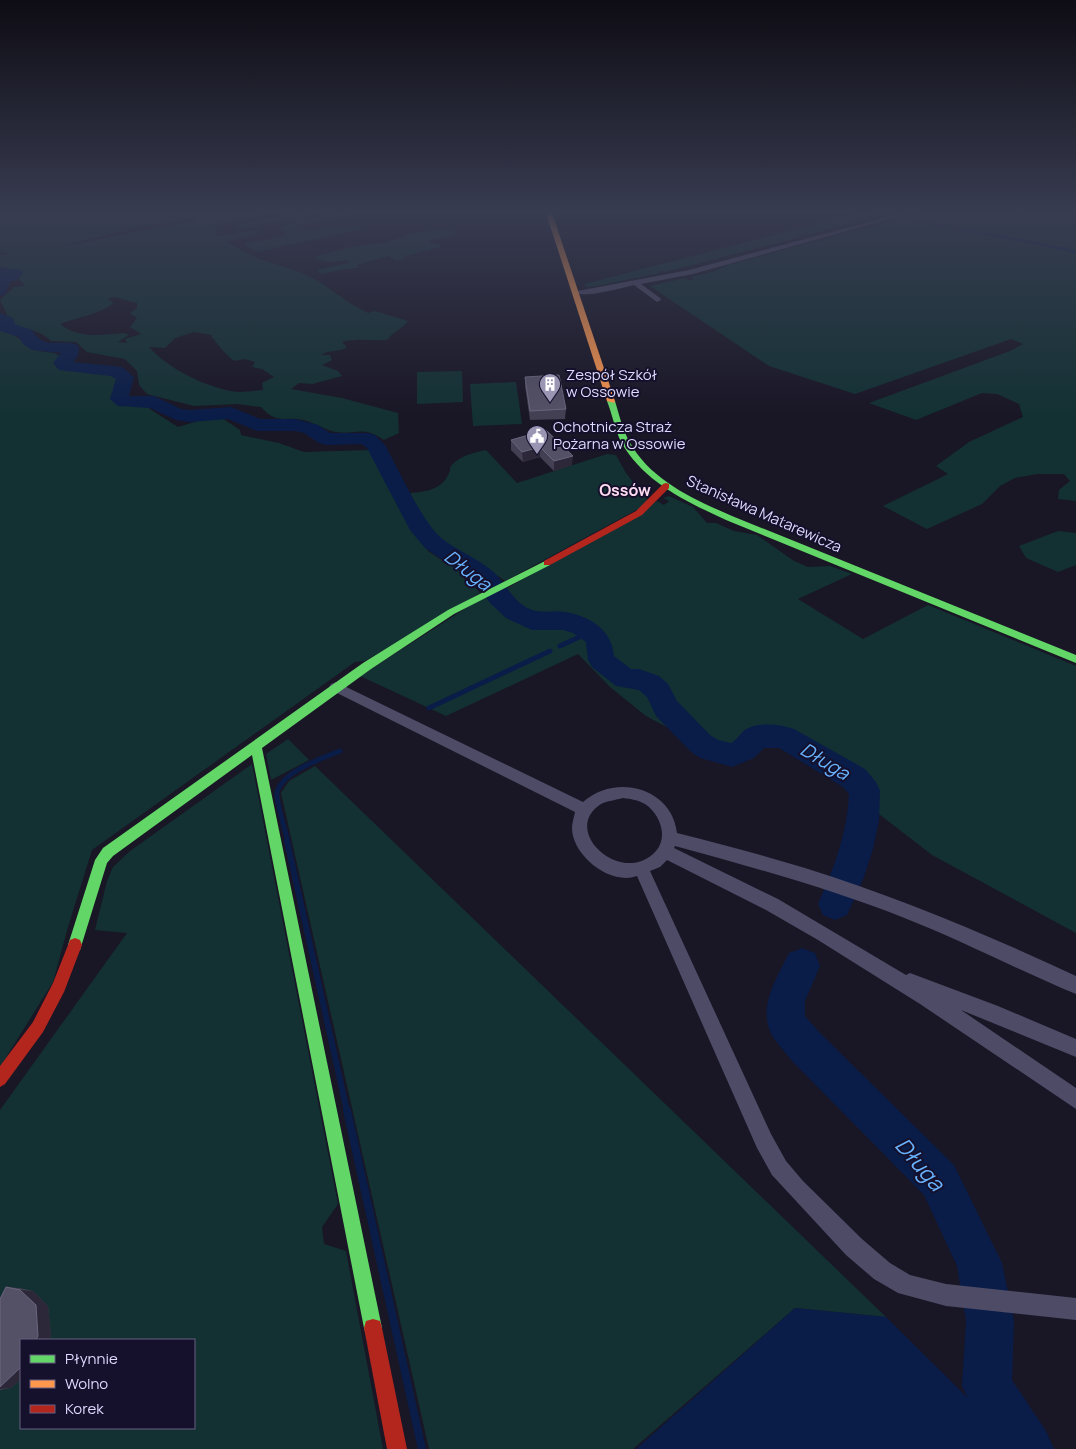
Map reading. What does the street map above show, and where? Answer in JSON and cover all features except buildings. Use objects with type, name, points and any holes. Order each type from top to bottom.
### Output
[{"type":"street","name":"Stanisława Matarewicza","points":[[572,281],[627,448],[642,468],[666,486],[729,518],[1076,659]]},
{"type":"street","points":[[576,292],[648,281]]},
{"type":"street","points":[[636,283],[657,300]]},
{"type":"street","points":[[0,1079],[38,1027],[59,987],[82,925],[101,860],[115,846],[336,687],[413,636],[471,601],[513,582],[639,513],[666,486]]},
{"type":"street","points":[[336,687],[585,810]]},
{"type":"street","points":[[256,746],[397,1449]]},
{"type":"street","points":[[609,793],[638,794],[651,800],[661,810],[668,822],[667,844],[659,858],[641,868],[633,870],[617,869],[602,864],[590,855],[582,843],[579,830],[580,818],[596,798],[609,793]]},
{"type":"street","points":[[667,844],[806,876],[871,898],[1026,961],[1076,985]]},
{"type":"street","points":[[667,844],[890,976],[1076,1099]]},
{"type":"street","points":[[641,868],[764,1141],[779,1168],[808,1201],[854,1247],[882,1271],[906,1285],[946,1295],[1076,1309]]},
{"type":"street","points":[[890,976],[950,996],[1076,1048]]},
{"type":"green space","points":[[21,281],[317,281],[351,304],[368,313],[375,311],[408,321],[387,340],[342,342],[347,347],[321,355],[330,355],[332,360],[322,365],[338,371],[342,376],[312,384],[299,383],[291,389],[342,398],[398,413],[399,433],[384,440],[370,433],[336,432],[303,420],[276,418],[261,407],[237,404],[194,406],[147,394],[139,385],[137,371],[125,359],[87,352],[76,342],[51,341],[30,329],[16,326],[8,317],[0,300],[14,287],[25,286]],"holes":[[[114,297],[137,303],[137,308],[130,313],[137,318],[130,327],[141,334],[125,339],[127,343],[118,342],[129,335],[124,333],[82,334],[67,329],[60,324],[108,307],[114,303],[107,299]],[[194,332],[212,335],[224,352],[234,361],[245,359],[255,362],[252,367],[262,369],[274,377],[262,383],[263,390],[248,392],[228,390],[203,383],[178,370],[149,347],[165,348],[175,338]]]},
{"type":"green space","points":[[597,281],[623,281],[587,287],[584,284]]},
{"type":"green space","points":[[674,281],[1076,281],[1076,501],[1058,499],[1059,490],[1070,481],[1064,474],[1037,474],[1015,478],[1000,486],[982,504],[927,529],[883,506],[948,474],[936,466],[969,442],[1023,417],[1019,404],[997,394],[982,393],[916,420],[869,403],[1010,351],[1023,344],[1011,339],[855,394],[769,366],[650,286]]},
{"type":"green space","points":[[0,326],[38,351],[54,353],[60,356],[56,363],[65,368],[108,373],[114,376],[119,382],[111,395],[117,402],[142,404],[178,427],[208,418],[222,418],[240,430],[241,435],[279,443],[304,452],[371,450],[428,551],[459,569],[480,593],[365,661],[355,662],[92,850],[53,982],[0,1067]]},
{"type":"green space","points":[[462,371],[463,402],[417,404],[417,372]]},
{"type":"green space","points":[[516,382],[522,424],[473,426],[470,384]]},
{"type":"green space","points":[[486,450],[517,483],[607,454],[616,455],[626,473],[648,501],[640,508],[505,581],[493,573],[460,559],[446,549],[428,527],[410,493],[427,491],[438,487],[446,479],[450,472],[450,467],[455,462],[467,455]]},
{"type":"green space","points":[[669,496],[693,507],[707,523],[716,523],[734,531],[757,535],[794,561],[808,567],[830,566],[852,574],[798,599],[863,639],[928,605],[1076,666],[1076,933],[932,855],[875,811],[875,790],[862,775],[823,749],[791,733],[762,728],[751,731],[733,747],[723,747],[716,744],[699,732],[666,690],[654,679],[622,669],[611,661],[608,657],[603,635],[593,626],[581,620],[531,614],[521,610],[511,602],[504,590],[657,501],[664,505],[669,501],[663,498]]},
{"type":"green space","points":[[1058,531],[1076,533],[1076,565],[1058,572],[1026,558],[1019,546]]},
{"type":"green space","points":[[485,596],[528,625],[571,629],[583,633],[591,640],[595,648],[594,657],[607,673],[629,685],[641,687],[649,691],[663,715],[680,734],[646,716],[610,687],[578,654],[446,716],[360,676]]},
{"type":"green space","points":[[288,739],[309,760],[271,780],[266,754]]},
{"type":"green space","points":[[252,764],[338,1204],[322,1227],[324,1244],[346,1251],[383,1449],[0,1449],[0,1110],[127,933],[95,930],[107,881],[113,867],[130,851]]},
{"type":"green space","points":[[315,766],[886,1317],[795,1308],[633,1449],[429,1449],[281,793],[289,781]]},
{"type":"water","points":[[795,1308],[886,1317],[981,1411],[1005,1449],[636,1449]]},
{"type":"waterway","name":"Długa","points":[[0,291],[3,281]]},
{"type":"waterway","name":"Długa","points":[[0,318],[7,321],[6,327],[26,334],[29,340],[38,347],[70,348],[69,356],[62,363],[65,366],[116,371],[125,377],[119,399],[125,402],[154,402],[176,414],[190,416],[231,413],[257,425],[295,425],[311,429],[326,439],[368,439],[375,445],[421,530],[433,543],[484,576],[499,597],[515,612],[532,621],[565,621],[582,627],[595,636],[600,644],[601,660],[626,679],[639,679],[649,683],[658,691],[666,708],[700,743],[710,750],[732,755],[744,750],[755,738],[767,736],[784,737],[854,778],[865,791],[863,821],[857,849],[835,904]]},
{"type":"waterway","points":[[560,646],[590,632]]},
{"type":"waterway","points":[[429,708],[550,651]]},
{"type":"waterway","points":[[288,842],[277,797],[280,785],[294,772],[340,751]]},
{"type":"waterway","points":[[287,841],[347,1111]]},
{"type":"waterway","name":"Długa","points":[[802,966],[786,1000],[786,1023],[806,1047],[939,1180],[979,1263],[990,1321],[987,1386],[1028,1449]]},
{"type":"waterway","points":[[347,1110],[422,1449]]},
{"type":"traffic: fast","points":[[611,401],[625,441],[634,455],[657,479],[684,497],[729,518],[1076,659]]},
{"type":"traffic: fast","points":[[75,945],[101,860],[108,852],[367,666],[451,612],[547,563]]},
{"type":"traffic: fast","points":[[256,746],[373,1328]]},
{"type":"traffic: slow","points":[[571,281],[611,401]]},
{"type":"traffic: jam","points":[[547,563],[639,513],[666,486]]},
{"type":"traffic: jam","points":[[0,1079],[38,1027],[59,987],[75,945]]},
{"type":"traffic: jam","points":[[373,1328],[397,1449]]},
{"type":"place","name":"Zespół Szkół w Ossowie","points":[[550,403]]},
{"type":"place","name":"Ochotnicza Straż Pożarna w Ossowie","points":[[537,455]]},
{"type":"district","name":"Ossów","points":[[625,490]]}]
